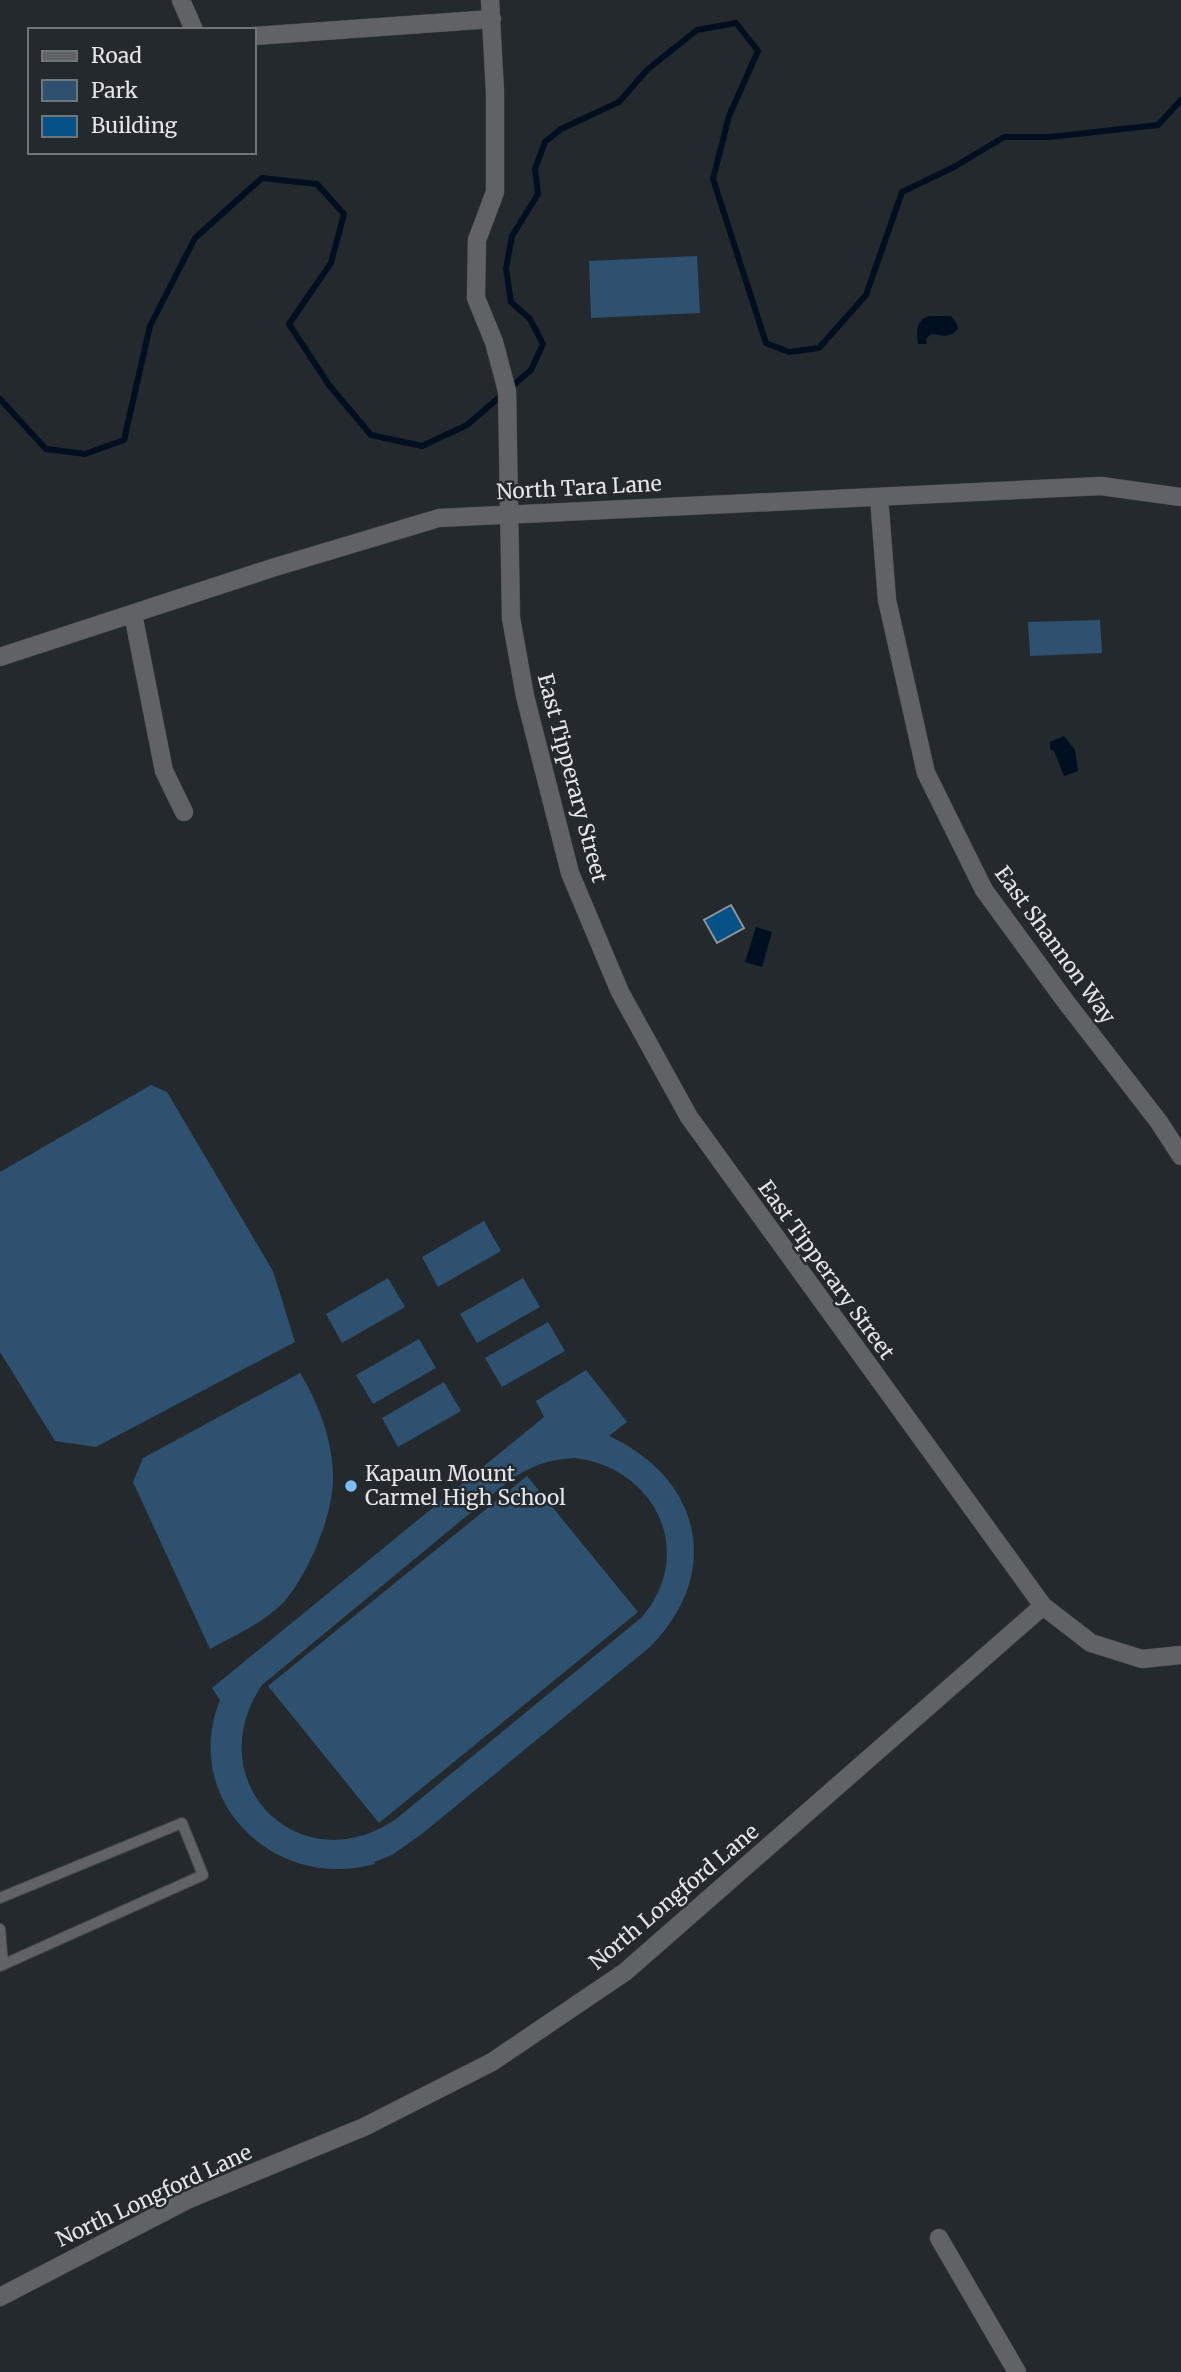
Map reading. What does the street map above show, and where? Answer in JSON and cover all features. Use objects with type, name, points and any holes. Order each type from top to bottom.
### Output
[{"type":"street","points":[[181,0],[193,28]]},
{"type":"street","name":"East Tipperary Street","points":[[490,0],[495,192],[477,240],[476,298],[494,342],[507,390],[511,618],[525,696],[570,873],[620,992],[689,1117],[862,1360],[1043,1606]]},
{"type":"street","points":[[256,36],[492,19]]},
{"type":"street","name":"North Tara Lane","points":[[0,657],[272,568],[439,518],[1101,486],[1181,497]]},
{"type":"street","name":"East Shannon Way","points":[[879,497],[887,600],[926,773],[984,890],[1159,1122],[1181,1156]]},
{"type":"street","points":[[132,614],[164,771],[184,813]]},
{"type":"street","points":[[1043,1606],[1091,1643],[1142,1659],[1181,1654]]},
{"type":"street","name":"North Longford Lane","points":[[0,2297],[187,2200],[363,2127],[492,2062],[625,1972],[1043,1606]]},
{"type":"street","points":[[939,2238],[1017,2372]]},
{"type":"lane","points":[[0,1898],[182,1823],[203,1875],[1,1966],[0,1928]]},
{"type":"green space","points":[[697,256],[700,313],[591,318],[589,261]]},
{"type":"green space","points":[[1100,620],[1102,653],[1030,656],[1028,622]]},
{"type":"green space","points":[[151,1085],[167,1092],[273,1271],[295,1342],[96,1447],[55,1441],[0,1352],[0,1172]]},
{"type":"green space","points":[[484,1221],[501,1251],[438,1287],[422,1257]]},
{"type":"green space","points":[[388,1278],[405,1307],[342,1343],[326,1314]]},
{"type":"green space","points":[[523,1278],[540,1307],[477,1343],[460,1314]]},
{"type":"green space","points":[[548,1322],[565,1351],[502,1387],[485,1358]]},
{"type":"green space","points":[[419,1339],[436,1368],[373,1404],[356,1375]]},
{"type":"green space","points":[[586,1370],[627,1422],[609,1436],[640,1454],[665,1477],[682,1502],[692,1530],[694,1559],[687,1589],[673,1618],[650,1647],[423,1833],[392,1855],[374,1862],[375,1864],[338,1869],[303,1864],[271,1851],[245,1830],[225,1803],[213,1772],[211,1737],[220,1700],[212,1688],[544,1417],[536,1401]],"holes":[[[575,1458],[603,1465],[627,1478],[646,1496],[659,1517],[666,1541],[666,1566],[658,1592],[642,1617],[396,1819],[360,1836],[325,1840],[294,1831],[269,1813],[251,1787],[242,1756],[245,1721],[262,1685],[509,1481],[532,1467],[548,1462]]]},
{"type":"green space","points":[[300,1373],[318,1408],[330,1448],[333,1474],[325,1524],[302,1576],[283,1603],[258,1623],[210,1649],[133,1482],[143,1458]]},
{"type":"green space","points":[[444,1382],[461,1411],[398,1447],[382,1418]]},
{"type":"green space","points":[[527,1476],[638,1612],[379,1823],[268,1686]]},
{"type":"shaded area","points":[[930,316],[951,316],[958,329],[948,335],[931,334],[926,339],[927,344],[918,344],[917,331],[920,323]]},
{"type":"shaded area","points":[[1064,736],[1075,750],[1078,771],[1064,776],[1054,751],[1050,749],[1050,742]]},
{"type":"shaded area","points":[[756,927],[772,932],[762,967],[745,962]]},
{"type":"building","points":[[731,905],[744,928],[717,943],[704,920]]},
{"type":"waterway","points":[[0,399],[46,449],[85,454],[124,440],[150,326],[195,238],[262,178],[317,184],[344,214],[331,263],[289,324],[329,385],[371,435],[422,446],[467,425],[531,370],[543,344],[530,319],[511,302],[506,269],[512,236],[538,194],[535,169],[545,142],[561,129],[619,102],[647,70],[697,30],[736,23],[758,51],[729,116],[713,179],[766,343],[789,352],[819,348],[866,295],[902,192],[954,167],[1004,137],[1050,137],[1158,125],[1181,100]]},
{"type":"place","name":"Kapaun Mount Carmel High School","points":[[351,1486]]}]
